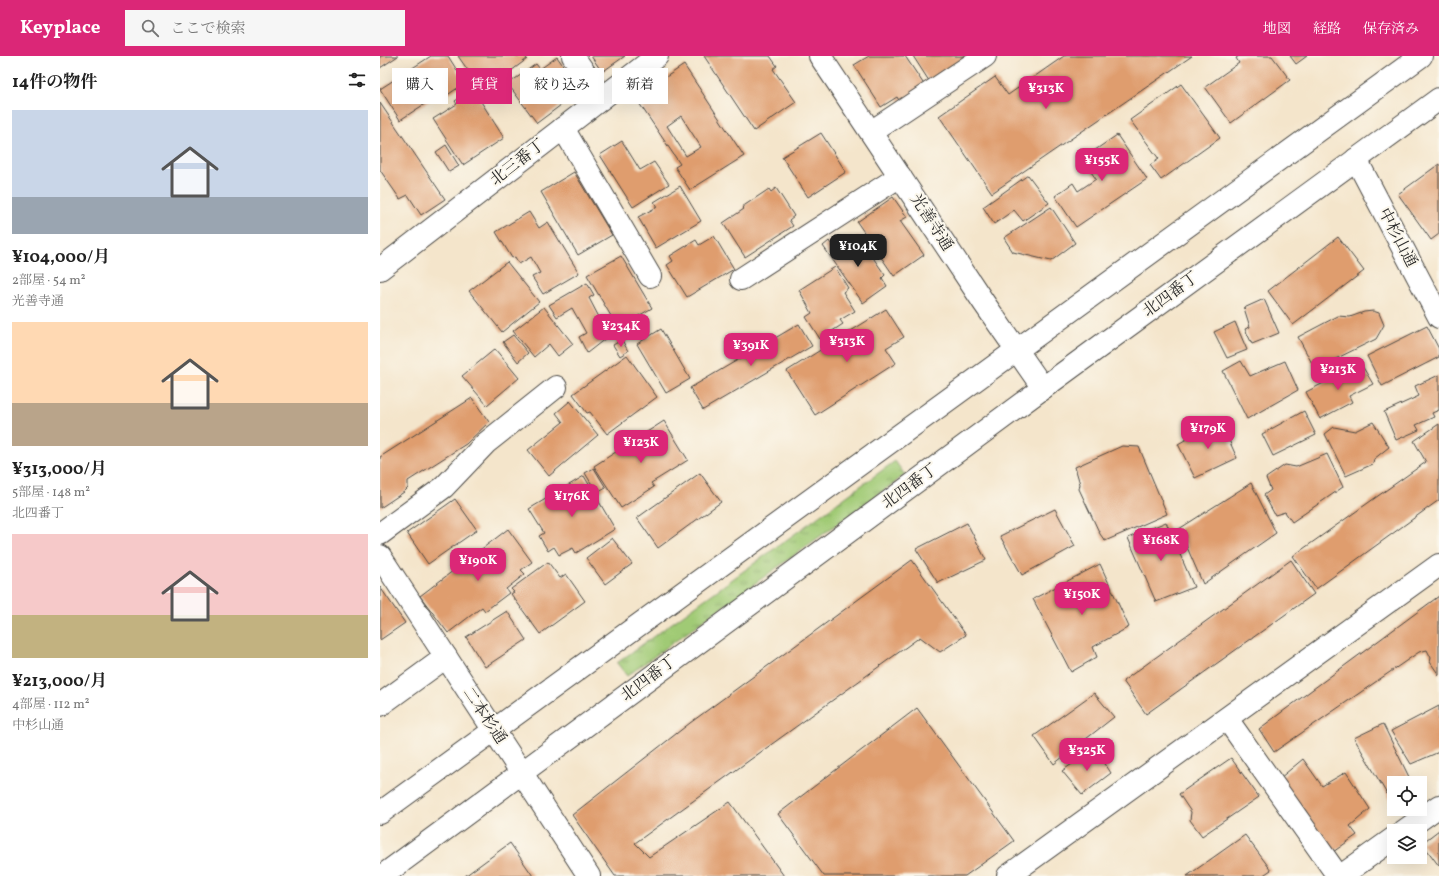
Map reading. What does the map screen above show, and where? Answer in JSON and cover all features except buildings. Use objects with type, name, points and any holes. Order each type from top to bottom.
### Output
[{"type":"street","points":[[573,56],[581,68]]},
{"type":"street","name":"北三番丁","points":[[604,96],[657,56]]},
{"type":"street","name":"光善寺通","points":[[820,56],[1016,350],[1043,388]]},
{"type":"street","points":[[871,132],[985,56]]},
{"type":"street","points":[[380,813],[1421,56]]},
{"type":"street","name":"北四番丁","points":[[382,876],[1043,388],[1439,99]]},
{"type":"street","name":"北三番丁","points":[[380,269],[594,104]]},
{"type":"street","points":[[563,128],[650,276]]},
{"type":"street","name":"中杉山通","points":[[1356,159],[1439,317]]},
{"type":"street","points":[[741,279],[900,176]]},
{"type":"street","points":[[380,534],[444,487],[486,443],[556,387]]},
{"type":"street","name":"二本杉通","points":[[380,556],[589,876]]},
{"type":"street","points":[[1008,876],[1439,565]]},
{"type":"street","points":[[380,705],[446,657]]},
{"type":"street","points":[[1227,719],[1339,876],[1387,843]]},
{"type":"street","points":[[1414,824],[1439,806]]},
{"type":"green space","points":[[895,461],[905,475],[627,676],[617,663]]}]
